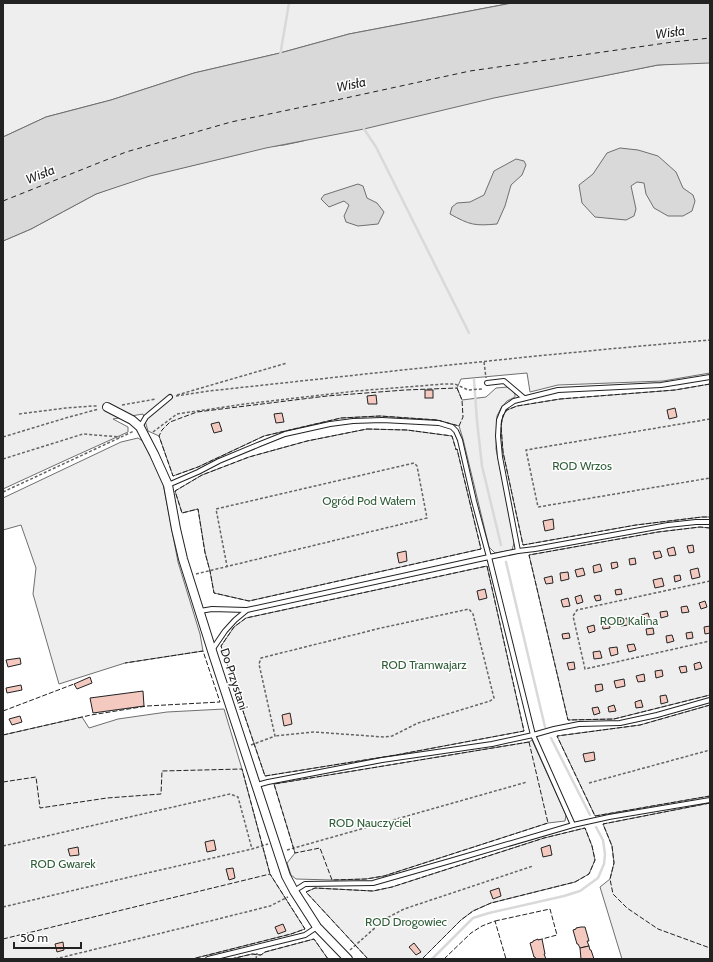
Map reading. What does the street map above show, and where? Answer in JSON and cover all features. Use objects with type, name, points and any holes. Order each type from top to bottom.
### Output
[{"type":"street","name":"Do Przystani","points":[[107,407],[132,420],[140,427],[168,486],[176,529],[189,576],[286,876],[317,927],[348,959]]},
{"type":"lane","points":[[518,551],[500,457],[498,436],[499,420],[504,408],[514,401],[558,390],[661,385],[710,377]]},
{"type":"lane","points":[[487,383],[504,381],[524,398]]},
{"type":"lane","points":[[140,427],[146,417],[170,397]]},
{"type":"lane","points":[[168,486],[219,461],[284,434],[330,424],[382,420],[439,423],[452,427],[458,436],[533,736],[573,825]]},
{"type":"lane","points":[[200,611],[212,609],[247,610],[518,551],[668,525],[710,522]]},
{"type":"lane","points":[[212,651],[225,631],[247,610]]},
{"type":"lane","points":[[257,785],[382,760],[492,744],[533,736],[554,729],[579,724],[620,723],[657,715],[710,700]]},
{"type":"lane","points":[[294,891],[305,884],[373,883],[450,862],[573,825],[609,817],[710,800]]},
{"type":"lane","points":[[208,959],[305,935],[317,927]]},
{"type":"path","points":[[123,405],[217,390],[644,345],[710,340]]},
{"type":"path","points":[[484,362],[486,377]]},
{"type":"path","points":[[170,397],[287,363]]},
{"type":"path","points":[[146,439],[177,414],[245,404],[407,387],[454,384],[468,390],[482,390]]},
{"type":"path","points":[[19,414],[66,408],[92,406],[107,407]]},
{"type":"path","points":[[3,437],[69,416],[107,407]]},
{"type":"path","points":[[710,419],[526,450],[538,507],[710,478]]},
{"type":"path","points":[[3,492],[122,437],[140,427]]},
{"type":"path","points":[[3,458],[83,434],[122,437]]},
{"type":"path","points":[[189,576],[427,518],[417,466],[414,463],[216,509],[227,566]]},
{"type":"path","points":[[710,581],[577,610],[573,616],[585,669],[710,641]]},
{"type":"path","points":[[254,744],[275,736],[314,732],[384,737],[392,736],[418,723],[490,701],[494,698],[473,614],[469,609],[381,628],[261,658],[259,664],[275,736]]},
{"type":"path","points":[[590,782],[710,750]]},
{"type":"path","points":[[293,848],[527,782]]},
{"type":"path","points":[[3,846],[230,794],[238,797],[252,850]]},
{"type":"path","points":[[3,907],[252,850],[263,846]]},
{"type":"path","points":[[355,945],[385,919],[404,910],[533,866]]},
{"type":"path","points":[[55,959],[270,906],[286,899]]},
{"type":"green space","points":[[3,3],[512,3],[349,34],[280,53],[194,73],[111,100],[46,117],[3,137]]},
{"type":"green space","points":[[710,61],[710,373],[663,381],[558,385],[530,392],[527,373],[461,379],[457,388],[462,400],[486,397],[496,388],[508,387],[515,394],[515,397],[507,401],[501,408],[497,416],[496,449],[515,540],[512,550],[495,553],[489,547],[459,426],[437,420],[380,416],[341,418],[264,436],[198,467],[173,476],[159,436],[148,431],[143,414],[113,419],[128,427],[128,432],[3,489],[3,241],[31,229],[96,194],[140,178],[244,153],[257,148],[303,141],[329,130],[658,65]]},
{"type":"green space","name":"ROD Wrzos","points":[[710,384],[710,517],[636,525],[523,545],[503,452],[501,426],[503,415],[507,410],[517,406],[560,399],[675,390]]},
{"type":"green space","name":"Ogród Pod Wałem","points":[[367,429],[407,430],[452,436],[457,449],[481,549],[249,601],[214,593],[198,509],[182,513],[175,491],[202,475],[249,457],[307,441]]},
{"type":"green space","points":[[138,438],[144,442],[163,483],[178,562],[200,634],[203,651],[125,663],[59,684],[33,594],[36,568],[21,525],[3,530],[3,498],[121,442]]},
{"type":"green space","name":"ROD Kalina","points":[[700,527],[710,528],[710,695],[614,719],[568,720],[529,555],[658,532]]},
{"type":"green space","name":"ROD Tramwajarz","points":[[487,566],[524,731],[396,755],[265,776],[221,646],[234,627],[246,618]]},
{"type":"green space","points":[[710,705],[710,796],[595,816],[557,736],[640,725]]},
{"type":"green space","name":"ROD Gwarek","points":[[224,709],[242,769],[270,874],[305,929],[291,934],[192,959],[3,959],[3,735],[82,717],[89,728],[118,719],[167,712]]},
{"type":"green space","name":"ROD Nauczyciel","points":[[532,740],[566,815],[565,821],[548,823],[384,876],[366,879],[332,880],[296,879],[291,875],[287,863],[295,853],[274,784],[529,742]]},
{"type":"green space","points":[[710,803],[710,959],[622,959],[600,887],[610,879],[614,863],[612,846],[603,824]]},
{"type":"green space","name":"ROD Drogowiec","points":[[585,828],[592,846],[595,860],[589,874],[575,882],[491,903],[473,911],[461,920],[422,959],[368,959],[306,892],[315,888],[373,891],[392,887],[544,838]]},
{"type":"green space","points":[[314,939],[328,959],[231,959],[252,954],[261,955],[265,952]]},
{"type":"water","name":"Wisła","points":[[512,3],[710,3],[710,63],[658,65],[494,98],[364,129],[266,148],[150,176],[96,194],[31,229],[3,241],[3,137],[46,117],[111,100],[194,73],[280,53],[349,34]]},
{"type":"water","points":[[620,148],[638,150],[658,156],[676,172],[683,188],[693,195],[695,201],[692,211],[683,216],[668,216],[654,208],[646,194],[644,183],[637,182],[631,186],[636,209],[634,216],[626,220],[595,217],[582,203],[579,185],[593,174],[607,153]]},
{"type":"water","points":[[516,159],[524,161],[526,165],[522,175],[511,185],[505,206],[497,224],[472,224],[450,214],[452,207],[457,203],[470,202],[484,195],[494,171]]},
{"type":"water","points":[[358,184],[363,186],[367,198],[377,203],[384,212],[378,224],[358,226],[346,222],[344,216],[349,205],[344,201],[329,207],[321,199],[324,195]]},
{"type":"building","points":[[425,390],[433,390],[433,398],[425,398]]},
{"type":"building","points":[[376,395],[377,404],[368,404],[367,396]]},
{"type":"building","points":[[675,408],[677,417],[669,419],[667,410]]},
{"type":"building","points":[[282,413],[284,422],[276,423],[274,414]]},
{"type":"building","points":[[219,422],[222,431],[214,433],[211,424]]},
{"type":"building","points":[[553,519],[554,529],[545,531],[543,521]]},
{"type":"building","points":[[693,545],[694,552],[689,553],[687,546]]},
{"type":"building","points":[[674,547],[676,555],[669,556],[667,549]]},
{"type":"building","points":[[406,551],[407,561],[399,563],[397,553]]},
{"type":"building","points":[[660,551],[662,557],[655,559],[653,552]]},
{"type":"building","points":[[635,558],[636,564],[630,565],[629,559]]},
{"type":"building","points":[[617,562],[618,567],[612,569],[611,563]]},
{"type":"building","points":[[600,564],[602,571],[594,573],[593,566]]},
{"type":"building","points":[[583,568],[585,575],[577,577],[575,570]]},
{"type":"building","points":[[698,568],[700,577],[692,579],[690,570]]},
{"type":"building","points":[[568,572],[569,579],[561,581],[560,573]]},
{"type":"building","points":[[680,575],[681,580],[675,582],[674,576]]},
{"type":"building","points":[[552,576],[553,583],[546,584],[544,578]]},
{"type":"building","points":[[662,578],[664,586],[655,588],[653,580]]},
{"type":"building","points":[[485,589],[487,598],[479,600],[477,591]]},
{"type":"building","points":[[621,589],[622,594],[616,595],[615,590]]},
{"type":"building","points":[[581,595],[583,602],[577,604],[575,597]]},
{"type":"building","points":[[600,595],[601,600],[596,601],[594,596]]},
{"type":"building","points":[[568,598],[570,606],[563,607],[561,600]]},
{"type":"building","points":[[705,601],[707,607],[701,609],[699,603]]},
{"type":"building","points":[[687,606],[689,612],[682,613],[681,607]]},
{"type":"building","points":[[667,611],[668,616],[661,618],[660,612]]},
{"type":"building","points":[[648,613],[650,620],[643,622],[641,615]]},
{"type":"building","points":[[627,618],[628,625],[621,626],[620,620]]},
{"type":"building","points":[[609,621],[610,628],[603,629],[602,623]]},
{"type":"building","points":[[594,625],[595,631],[589,633],[587,627]]},
{"type":"building","points":[[710,626],[710,633],[705,634],[704,627]]},
{"type":"building","points":[[653,628],[654,634],[647,635],[646,629]]},
{"type":"building","points":[[692,632],[693,638],[687,639],[686,633]]},
{"type":"building","points":[[569,633],[570,638],[563,639],[562,634]]},
{"type":"building","points":[[672,635],[674,641],[667,643],[666,636]]},
{"type":"building","points":[[634,644],[636,650],[629,652],[627,645]]},
{"type":"building","points":[[617,647],[618,654],[611,656],[609,648]]},
{"type":"building","points":[[600,651],[602,658],[594,659],[593,652]]},
{"type":"building","points":[[20,658],[21,664],[8,667],[6,660]]},
{"type":"building","points":[[574,662],[575,669],[569,670],[567,663]]},
{"type":"building","points":[[700,662],[702,668],[695,670],[694,664]]},
{"type":"building","points":[[686,666],[687,672],[681,673],[679,667]]},
{"type":"building","points":[[662,670],[663,676],[656,678],[655,671]]},
{"type":"building","points":[[644,674],[645,681],[638,682],[636,676]]},
{"type":"building","points":[[90,677],[92,683],[77,689],[74,684]]},
{"type":"building","points":[[624,679],[625,686],[616,688],[614,681]]},
{"type":"building","points":[[602,684],[603,690],[596,692],[595,685]]},
{"type":"building","points":[[21,685],[22,690],[7,693],[6,688]]},
{"type":"building","points":[[143,691],[144,706],[93,713],[90,698]]},
{"type":"building","points":[[666,695],[668,702],[661,704],[660,696]]},
{"type":"building","points":[[641,700],[643,707],[636,708],[635,702]]},
{"type":"building","points":[[614,705],[616,711],[609,712],[608,707]]},
{"type":"building","points":[[598,707],[600,713],[594,715],[592,708]]},
{"type":"building","points":[[290,713],[292,724],[284,726],[282,715]]},
{"type":"building","points":[[20,716],[22,722],[12,725],[9,719]]},
{"type":"building","points":[[594,752],[595,760],[585,762],[583,754]]},
{"type":"building","points":[[214,840],[216,850],[207,852],[205,842]]},
{"type":"building","points":[[550,845],[552,855],[543,857],[541,848]]},
{"type":"building","points":[[78,847],[79,855],[70,856],[68,849]]},
{"type":"building","points":[[233,868],[235,878],[229,880],[226,869]]},
{"type":"building","points":[[499,888],[501,896],[493,899],[490,891]]},
{"type":"building","points":[[283,924],[286,931],[278,934],[275,927]]},
{"type":"building","points":[[585,927],[589,946],[580,948],[577,944],[573,930]]},
{"type":"building","points":[[538,939],[542,939],[546,959],[536,959],[534,957],[530,943]]},
{"type":"building","points":[[63,942],[64,950],[57,952],[55,944]]},
{"type":"building","points":[[414,943],[421,952],[416,955],[409,947]]},
{"type":"building","points":[[589,946],[594,959],[581,959],[580,948]]},
{"type":"waterway","points":[[280,56],[289,3]]},
{"type":"waterway","points":[[364,129],[376,147],[469,333]]},
{"type":"waterway","points":[[474,380],[482,466],[501,545]]},
{"type":"waterway","points":[[506,562],[545,727]]},
{"type":"waterway","points":[[551,738],[590,815]]},
{"type":"waterway","points":[[432,959],[473,918],[580,891],[598,878],[604,864],[605,854],[603,840],[596,827]]},
{"type":"ferry route","points":[[3,201],[126,152],[231,122],[470,71],[710,38]]},
{"type":"fence","points":[[710,384],[675,390],[560,399],[517,406],[507,410],[503,415],[501,426],[503,452],[523,545],[636,525],[710,517]]},
{"type":"fence","points":[[457,388],[462,400],[463,417],[459,426],[437,420],[380,416],[341,418],[264,436],[198,467],[173,476],[159,436],[162,430],[170,422],[197,412],[327,396],[457,388]]},
{"type":"fence","points":[[367,429],[407,430],[452,436],[456,450],[457,449],[481,549],[249,601],[214,593],[205,553],[198,509],[182,513],[175,491],[202,475],[249,457],[307,441],[367,429]]},
{"type":"fence","points":[[710,528],[700,527],[658,532],[529,555],[568,720],[614,719],[710,695]]},
{"type":"fence","points":[[487,566],[524,731],[396,755],[265,776],[221,646],[234,627],[246,618],[487,566]]},
{"type":"fence","points":[[3,735],[91,715],[147,706],[220,702],[203,651],[125,663]]},
{"type":"fence","points":[[3,711],[74,684]]},
{"type":"fence","points":[[710,705],[640,725],[557,736],[595,816],[710,796]]},
{"type":"fence","points":[[529,742],[548,823],[384,876],[366,879],[332,880],[320,848],[295,853],[274,784],[529,742]]},
{"type":"fence","points":[[3,782],[36,777],[40,808],[107,798],[161,794],[162,771],[242,769],[270,874]]},
{"type":"fence","points":[[710,803],[603,824],[612,846],[614,863],[610,879],[613,894],[627,908],[658,929],[710,948]]},
{"type":"fence","points":[[368,959],[306,892],[315,888],[373,891],[392,887],[544,838],[585,828],[592,846],[595,860],[589,874],[575,882],[491,903],[473,911],[461,920],[422,959]]},
{"type":"fence","points":[[3,939],[270,874],[305,929],[291,934],[192,959]]},
{"type":"fence","points":[[495,921],[550,909],[557,935],[542,939]]},
{"type":"fence","points":[[444,959],[471,933],[482,926],[495,921],[506,959]]},
{"type":"fence","points":[[231,959],[252,954],[261,955],[265,952],[314,939],[328,959]]}]
